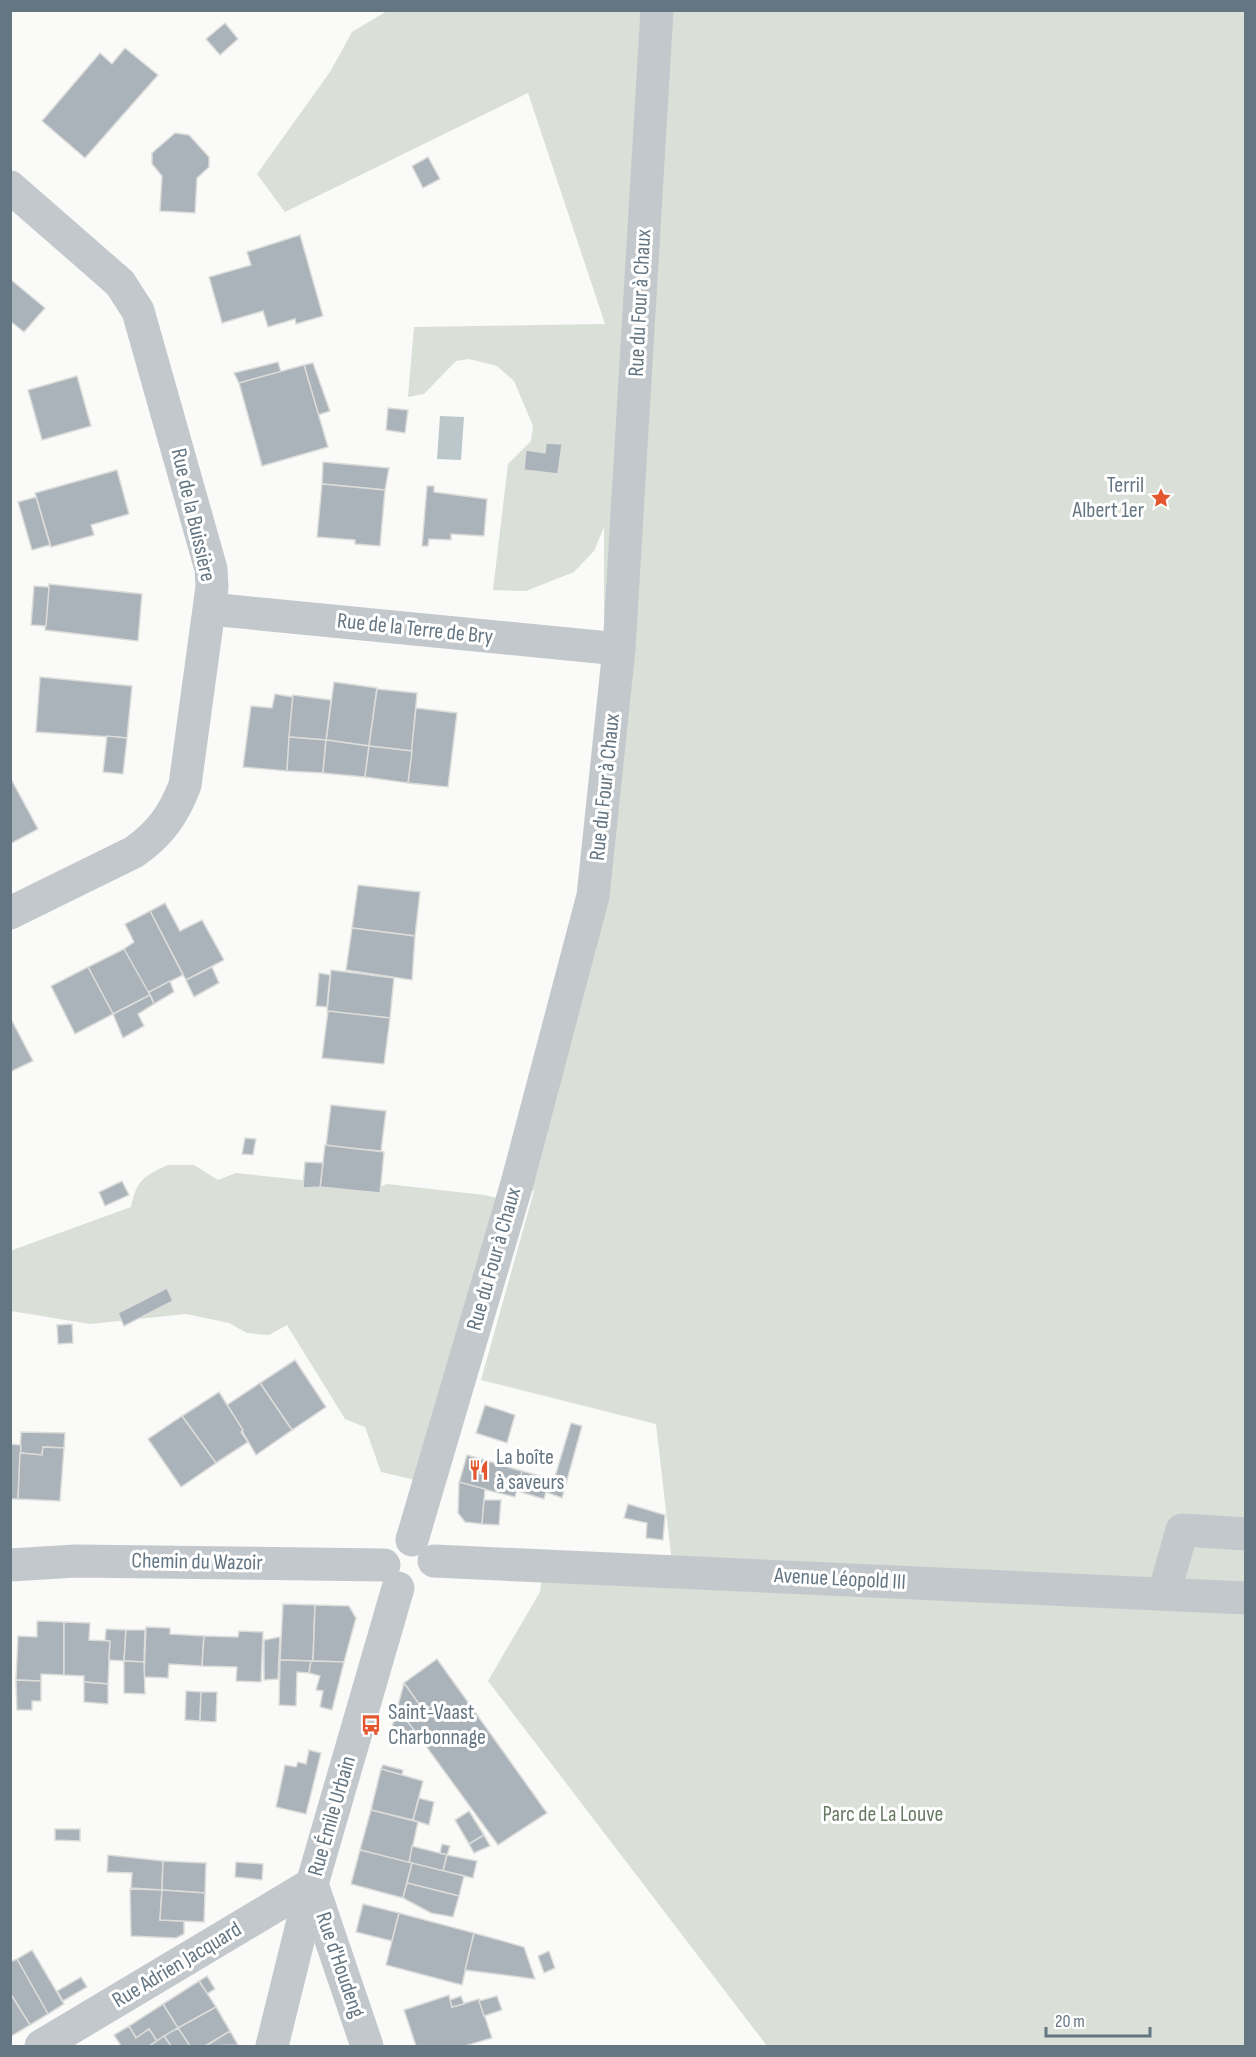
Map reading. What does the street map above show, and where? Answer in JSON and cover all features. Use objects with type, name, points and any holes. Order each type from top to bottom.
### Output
[{"type":"street","name":"Rue du Four à Chaux","points":[[423,1551],[593,896],[619,649],[657,10]]},
{"type":"street","name":"Rue de la Buissière","points":[[10,187],[120,283],[143,321],[211,569],[210,609],[185,785],[172,814],[153,838],[134,852],[10,913]]},
{"type":"street","name":"Rue de la Terre de Bry","points":[[210,609],[619,649]]},
{"type":"street","points":[[1164,1593],[1182,1530],[1245,1534]]},
{"type":"street","points":[[395,1544],[423,1551],[431,1576],[427,1583],[413,1590],[391,1576],[385,1556],[395,1544]]},
{"type":"street","name":"Avenue Léopold III","points":[[423,1551],[1245,1598]]},
{"type":"street","name":"Chemin du Wazoir","points":[[14,1566],[76,1561],[391,1576]]},
{"type":"street","name":"Rue Émile Urbain","points":[[272,2046],[391,1576]]},
{"type":"street","name":"Rue Adrien Jacquard","points":[[41,2046],[312,1884]]},
{"type":"street","name":"Rue d'Houdeng","points":[[312,1884],[367,2046]]},
{"type":"green space","name":"Parc de La Louve","points":[[387,11],[1245,11],[1245,2046],[767,2046],[488,1681],[540,1592],[543,1566],[673,1572],[656,1424],[481,1380],[534,1191],[516,1187],[593,896],[604,648],[604,527],[594,551],[574,572],[526,591],[493,590],[508,464],[531,441],[533,426],[514,381],[497,366],[469,359],[456,361],[424,394],[408,397],[414,327],[605,324],[528,93],[285,212],[257,174],[330,72],[352,32]]},
{"type":"green space","points":[[168,1165],[194,1165],[218,1180],[236,1173],[378,1188],[387,1184],[484,1195],[512,1201],[428,1483],[381,1472],[365,1427],[345,1419],[287,1325],[269,1335],[247,1333],[229,1323],[186,1314],[90,1324],[11,1311],[10,1251],[131,1207],[142,1180]]},
{"type":"shaded area","points":[[440,416],[464,417],[461,460],[437,459]]},
{"type":"building","points":[[225,23],[238,39],[220,55],[206,39]]},
{"type":"building","points":[[125,48],[158,75],[85,158],[42,121],[100,53],[112,64]]},
{"type":"building","points":[[175,133],[189,135],[209,157],[209,167],[197,178],[195,213],[160,211],[162,176],[152,164],[152,153]]},
{"type":"building","points":[[428,157],[440,179],[423,188],[412,166]]},
{"type":"building","points":[[300,235],[323,316],[296,324],[295,319],[268,327],[263,311],[222,323],[209,277],[251,265],[247,252]]},
{"type":"building","points":[[10,279],[45,308],[24,332],[10,321]]},
{"type":"building","points":[[278,362],[281,372],[239,383],[234,373]]},
{"type":"building","points":[[313,363],[330,411],[318,415],[304,365]]},
{"type":"building","points":[[304,365],[328,447],[262,466],[239,383]]},
{"type":"building","points":[[77,376],[91,426],[42,440],[28,390]]},
{"type":"building","points":[[388,408],[408,410],[405,433],[386,430]]},
{"type":"building","points":[[546,443],[562,444],[558,474],[524,470],[526,450],[545,453]]},
{"type":"building","points":[[323,462],[389,468],[385,490],[322,484]]},
{"type":"building","points":[[117,470],[129,514],[91,525],[94,535],[51,547],[35,493]]},
{"type":"building","points":[[322,484],[385,490],[380,546],[355,544],[355,540],[317,537]]},
{"type":"building","points":[[427,486],[434,486],[434,492],[487,499],[484,536],[451,534],[451,540],[429,539],[428,546],[422,546]]},
{"type":"building","points":[[36,497],[50,545],[32,550],[18,502]]},
{"type":"building","points":[[49,584],[142,594],[138,641],[45,630]]},
{"type":"building","points":[[34,586],[49,587],[46,626],[31,625]]},
{"type":"building","points":[[40,677],[132,686],[127,738],[36,732]]},
{"type":"building","points":[[334,682],[377,688],[369,746],[326,740]]},
{"type":"building","points":[[377,689],[417,693],[412,751],[369,746]]},
{"type":"building","points":[[275,694],[293,697],[287,771],[243,767],[251,706],[272,708]]},
{"type":"building","points":[[293,695],[331,700],[326,740],[289,737]]},
{"type":"building","points":[[416,708],[457,713],[448,787],[408,783]]},
{"type":"building","points":[[107,736],[127,738],[123,774],[103,772]]},
{"type":"building","points":[[289,737],[326,740],[323,773],[287,771]]},
{"type":"building","points":[[326,740],[369,746],[365,777],[323,773]]},
{"type":"building","points":[[369,746],[412,751],[408,783],[365,777]]},
{"type":"building","points":[[10,777],[38,829],[10,844]]},
{"type":"building","points":[[358,885],[420,892],[415,936],[352,928]]},
{"type":"building","points":[[165,903],[180,931],[202,920],[224,960],[186,980],[150,911]]},
{"type":"building","points":[[150,911],[183,975],[147,993],[124,949],[134,942],[125,924]]},
{"type":"building","points":[[352,928],[415,936],[412,980],[346,970]]},
{"type":"building","points":[[124,949],[150,995],[113,1014],[88,967]]},
{"type":"building","points":[[88,967],[113,1014],[75,1034],[51,986]]},
{"type":"building","points":[[212,967],[219,983],[194,997],[186,980]]},
{"type":"building","points":[[331,970],[394,978],[390,1018],[327,1012]]},
{"type":"building","points":[[319,973],[330,975],[327,1007],[316,1006]]},
{"type":"building","points":[[170,981],[174,992],[154,1004],[149,992]]},
{"type":"building","points":[[150,995],[154,1004],[138,1014],[144,1026],[123,1038],[113,1014]]},
{"type":"building","points":[[328,1011],[390,1018],[384,1064],[322,1058]]},
{"type":"building","points":[[10,1017],[33,1061],[10,1072]]},
{"type":"building","points":[[331,1105],[386,1111],[381,1151],[326,1146]]},
{"type":"building","points":[[245,1138],[256,1139],[253,1155],[242,1154]]},
{"type":"building","points":[[325,1145],[384,1152],[380,1193],[320,1187]]},
{"type":"building","points":[[305,1162],[323,1163],[320,1187],[303,1188]]},
{"type":"building","points":[[122,1181],[129,1195],[105,1206],[99,1192]]},
{"type":"building","points":[[167,1288],[173,1301],[124,1326],[118,1313]]},
{"type":"building","points":[[72,1324],[73,1343],[58,1344],[57,1325]]},
{"type":"building","points":[[295,1360],[326,1407],[292,1430],[260,1383]]},
{"type":"building","points":[[260,1383],[292,1430],[256,1455],[227,1405]]},
{"type":"building","points":[[219,1392],[248,1442],[216,1463],[182,1416]]},
{"type":"building","points":[[485,1405],[515,1415],[507,1443],[476,1433]]},
{"type":"building","points":[[182,1416],[216,1463],[181,1487],[148,1439]]},
{"type":"building","points":[[571,1423],[582,1426],[562,1498],[546,1492],[544,1499],[517,1491],[522,1471],[554,1480]]},
{"type":"building","points":[[21,1432],[65,1433],[64,1448],[43,1447],[42,1455],[20,1453]]},
{"type":"building","points":[[10,1444],[21,1445],[18,1499],[10,1499]]},
{"type":"building","points":[[43,1447],[64,1448],[60,1501],[18,1499],[20,1453],[42,1455]]},
{"type":"building","points":[[467,1455],[522,1471],[515,1497],[459,1483]]},
{"type":"building","points":[[459,1482],[485,1489],[482,1524],[465,1522],[458,1513]]},
{"type":"building","points":[[484,1500],[501,1500],[499,1525],[482,1524]]},
{"type":"building","points":[[628,1504],[665,1515],[663,1540],[646,1538],[647,1523],[624,1518]]},
{"type":"building","points":[[283,1604],[315,1605],[313,1661],[280,1660]]},
{"type":"building","points":[[315,1605],[349,1606],[356,1618],[344,1662],[313,1661]]},
{"type":"building","points":[[37,1621],[64,1622],[64,1675],[41,1674],[41,1681],[16,1680],[18,1636],[37,1637]]},
{"type":"building","points":[[64,1622],[90,1623],[89,1640],[110,1641],[108,1684],[84,1682],[84,1676],[64,1675]]},
{"type":"building","points":[[146,1627],[170,1628],[170,1634],[204,1636],[202,1666],[169,1664],[168,1678],[144,1677]]},
{"type":"building","points":[[106,1629],[126,1630],[124,1661],[109,1660],[110,1641],[105,1640]]},
{"type":"building","points":[[126,1630],[145,1630],[144,1662],[124,1661]]},
{"type":"building","points":[[239,1631],[263,1632],[261,1682],[236,1681],[237,1667],[202,1666],[204,1636],[238,1637]]},
{"type":"building","points":[[280,1637],[278,1679],[264,1680],[264,1640]]},
{"type":"building","points":[[437,1659],[470,1705],[448,1720],[435,1703],[424,1711],[404,1683]]},
{"type":"building","points":[[280,1660],[311,1661],[309,1673],[297,1672],[296,1706],[279,1705]]},
{"type":"building","points":[[124,1661],[144,1662],[145,1694],[124,1693]]},
{"type":"building","points":[[311,1661],[344,1662],[332,1710],[320,1707],[323,1691],[316,1690],[320,1676],[309,1673]]},
{"type":"building","points":[[16,1680],[41,1681],[41,1701],[32,1701],[32,1710],[17,1710]]},
{"type":"building","points":[[84,1682],[108,1684],[108,1704],[84,1702]]},
{"type":"building","points":[[404,1683],[424,1711],[435,1703],[448,1720],[470,1705],[547,1813],[498,1845],[415,1731],[401,1714],[396,1713]]},
{"type":"building","points":[[186,1691],[201,1692],[200,1721],[185,1720]]},
{"type":"building","points":[[201,1692],[217,1692],[216,1722],[200,1721]]},
{"type":"building","points":[[396,1713],[401,1714],[415,1731],[411,1743],[389,1737]]},
{"type":"building","points":[[309,1750],[321,1753],[306,1814],[276,1807],[285,1765],[296,1767],[298,1762],[306,1764]]},
{"type":"building","points":[[383,1765],[403,1770],[402,1775],[381,1769]]},
{"type":"building","points":[[381,1769],[423,1781],[413,1820],[371,1810]]},
{"type":"building","points":[[419,1798],[434,1802],[429,1825],[413,1820]]},
{"type":"building","points":[[371,1810],[418,1822],[409,1863],[360,1850]]},
{"type":"building","points":[[469,1811],[484,1835],[469,1844],[455,1820]]},
{"type":"building","points":[[55,1829],[80,1829],[80,1841],[55,1840]]},
{"type":"building","points":[[484,1835],[490,1846],[474,1853],[469,1844]]},
{"type":"building","points":[[442,1844],[450,1846],[447,1855],[440,1853]]},
{"type":"building","points":[[412,1846],[447,1855],[443,1871],[409,1863]]},
{"type":"building","points":[[360,1850],[412,1863],[403,1898],[351,1884]]},
{"type":"building","points":[[108,1855],[163,1861],[162,1890],[131,1888],[132,1873],[107,1872]]},
{"type":"building","points":[[447,1855],[477,1861],[473,1878],[443,1871]]},
{"type":"building","points":[[163,1861],[206,1863],[205,1893],[162,1890]]},
{"type":"building","points":[[236,1862],[263,1864],[262,1880],[235,1877]]},
{"type":"building","points":[[412,1863],[464,1876],[459,1896],[407,1883]]},
{"type":"building","points":[[407,1883],[459,1896],[453,1917],[431,1913],[403,1898]]},
{"type":"building","points":[[130,1889],[162,1890],[160,1920],[184,1921],[184,1934],[176,1938],[131,1936]]},
{"type":"building","points":[[162,1890],[205,1893],[204,1922],[160,1920]]},
{"type":"building","points":[[363,1904],[399,1913],[392,1941],[356,1932]]},
{"type":"building","points":[[399,1913],[474,1933],[462,1985],[386,1965]]},
{"type":"building","points":[[474,1933],[524,1947],[535,1979],[465,1970]]},
{"type":"building","points":[[32,1950],[64,2004],[48,2014],[17,1959]]},
{"type":"building","points":[[549,1951],[555,1968],[544,1973],[538,1956]]},
{"type":"building","points":[[17,1959],[48,2014],[30,2025],[10,1993],[10,1962]]},
{"type":"building","points":[[207,1976],[215,1989],[207,1994],[199,1981]]},
{"type":"building","points":[[81,1977],[87,1987],[63,2001],[57,1991]]},
{"type":"building","points":[[199,1981],[216,2007],[178,2028],[163,2004]]},
{"type":"building","points":[[10,1993],[30,2025],[10,2037]]},
{"type":"building","points":[[449,1995],[452,2007],[479,1999],[492,2038],[465,2046],[416,2046],[404,2010]]},
{"type":"building","points":[[461,1996],[464,2004],[452,2007],[450,2000]]},
{"type":"building","points":[[497,1996],[502,2010],[484,2016],[479,2001]]},
{"type":"building","points":[[163,2004],[178,2028],[157,2041],[149,2029],[136,2038],[129,2026]]},
{"type":"building","points":[[216,2007],[230,2031],[205,2046],[190,2046],[178,2028]]},
{"type":"building","points":[[129,2026],[136,2038],[149,2029],[157,2041],[149,2046],[121,2046],[114,2035]]},
{"type":"building","points":[[178,2028],[190,2046],[171,2046],[164,2036]]},
{"type":"building","points":[[230,2031],[238,2045],[206,2046]]},
{"type":"building","points":[[164,2036],[171,2046],[151,2046],[151,2045]]},
{"type":"place","name":"Terril Albert 1er","points":[[1161,498]]},
{"type":"place","name":"La boîte à saveurs","points":[[479,1470]]},
{"type":"place","name":"Saint-Vaast Charbonnage","points":[[371,1725]]}]
